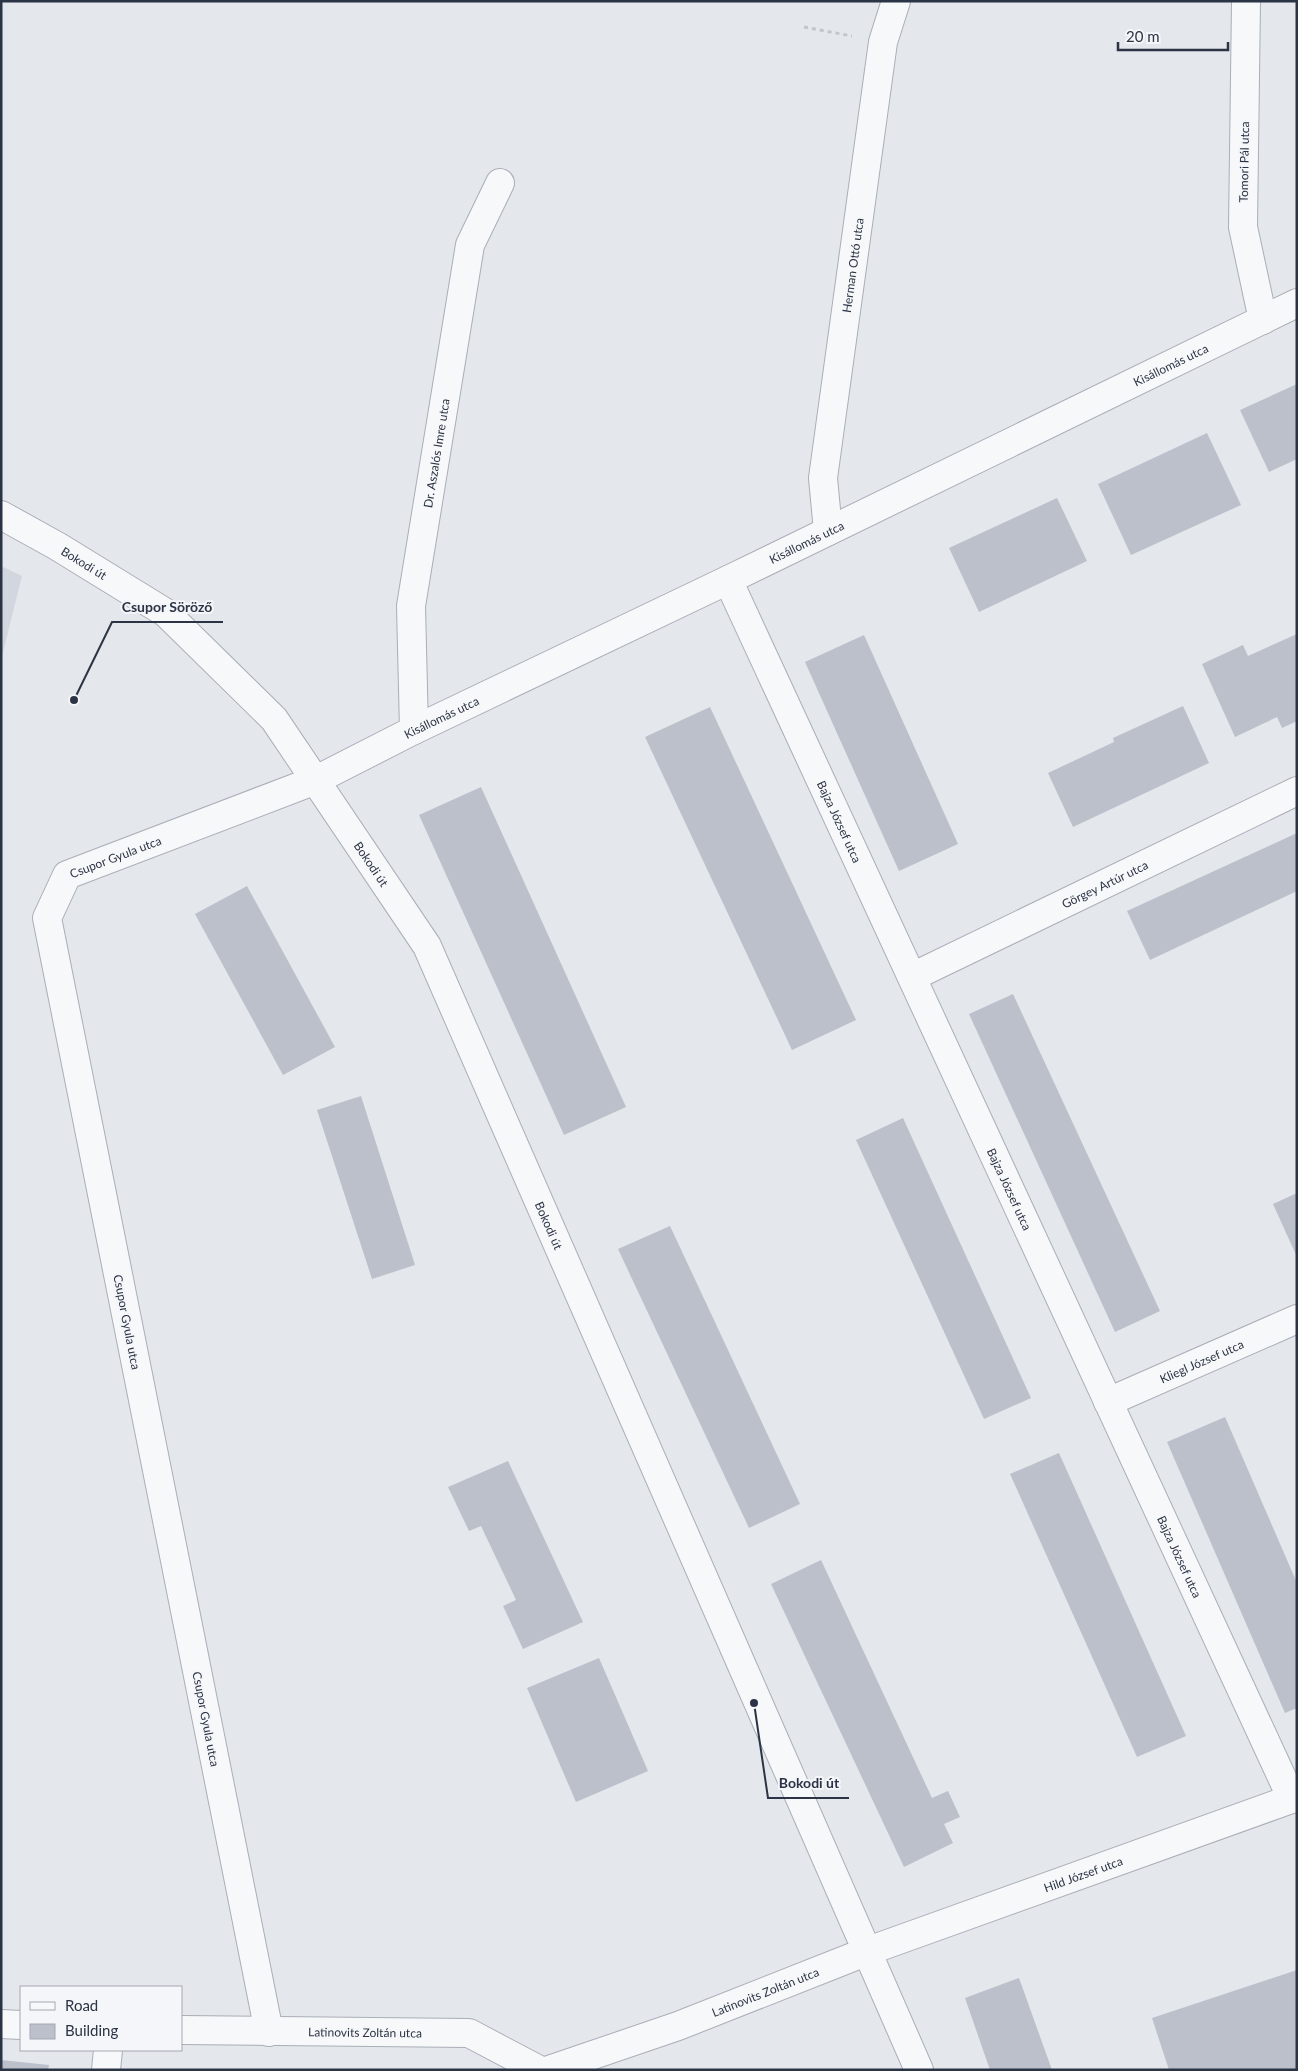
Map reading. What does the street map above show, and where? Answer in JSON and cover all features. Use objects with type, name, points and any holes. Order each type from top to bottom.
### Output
[{"type":"street","name":"Herman Ottó utca","points":[[828,531],[822,478],[883,42],[896,1]]},
{"type":"street","name":"Tomori Pál utca","points":[[1246,1],[1243,227],[1264,320]]},
{"type":"street","name":"Dr. Aszalós Imre utca","points":[[414,730],[410,606],[470,245],[500,183]]},
{"type":"street","name":"Kisállomás utca","points":[[316,780],[414,730],[728,580],[1297,303]]},
{"type":"street","name":"Bokodi út","points":[[1,514],[166,613],[274,719],[427,946],[919,2070]]},
{"type":"street","name":"Bajza József utca","points":[[728,580],[1108,1402],[1294,1798]]},
{"type":"street","name":"Csupor Gyula utca","points":[[269,2032],[47,918],[67,875],[316,780]]},
{"type":"street","name":"Görgey Artúr utca","points":[[912,977],[1297,791]]},
{"type":"street","name":"Kliegl József utca","points":[[1108,1402],[1297,1319]]},
{"type":"street","name":"Hild József utca","points":[[868,1951],[1294,1798]]},
{"type":"street","name":"Latinovits Zoltán utca","points":[[549,2070],[678,2026],[868,1951]]},
{"type":"street","points":[[1,2024],[20,2025]]},
{"type":"street","name":"Latinovits Zoltán utca","points":[[182,2030],[469,2033],[539,2070]]},
{"type":"street","points":[[106,2070],[108,2051]]},
{"type":"path","points":[[804,27],[883,42]]},
{"type":"shaded area","points":[[1,566],[22,576],[1,660]]},
{"type":"building","points":[[1297,384],[1297,459],[1269,472],[1240,410]]},
{"type":"building","points":[[1207,433],[1241,505],[1131,555],[1098,484]]},
{"type":"building","points":[[1057,498],[1087,561],[979,612],[949,548]]},
{"type":"building","points":[[1297,634],[1297,721],[1282,728],[1277,717],[1235,737],[1202,664],[1243,645],[1248,656]]},
{"type":"building","points":[[864,635],[958,844],[899,871],[805,662]]},
{"type":"building","points":[[1183,706],[1209,763],[1073,827],[1048,773],[1114,742],[1113,738]]},
{"type":"building","points":[[710,707],[856,1020],[792,1050],[645,737]]},
{"type":"building","points":[[481,787],[626,1107],[564,1135],[419,815]]},
{"type":"building","points":[[1297,833],[1297,891],[1150,960],[1127,911]]},
{"type":"building","points":[[247,886],[335,1047],[283,1075],[195,914]]},
{"type":"building","points":[[1013,994],[1160,1311],[1115,1332],[969,1014]]},
{"type":"building","points":[[361,1096],[415,1265],[372,1279],[317,1110]]},
{"type":"building","points":[[903,1118],[1031,1398],[984,1419],[856,1140]]},
{"type":"building","points":[[1297,1193],[1297,1257],[1273,1204]]},
{"type":"building","points":[[670,1226],[800,1504],[749,1528],[618,1249]]},
{"type":"building","points":[[1225,1417],[1297,1583],[1297,1708],[1285,1713],[1167,1442]]},
{"type":"building","points":[[1059,1453],[1186,1736],[1137,1757],[1010,1474]]},
{"type":"building","points":[[508,1461],[583,1622],[523,1649],[503,1606],[516,1600],[481,1526],[469,1531],[448,1487]]},
{"type":"building","points":[[821,1560],[932,1798],[948,1791],[960,1817],[944,1824],[953,1843],[904,1867],[771,1584]]},
{"type":"building","points":[[599,1658],[648,1771],[576,1802],[527,1688]]},
{"type":"building","points":[[1297,1970],[1297,2070],[1169,2070],[1152,2018]]},
{"type":"building","points":[[1019,1978],[1052,2070],[990,2070],[965,1998]]},
{"type":"building","points":[[1,2060],[49,2065],[48,2070],[1,2070]]},
{"type":"place","name":"Csupor Söröző","points":[[74,700]]},
{"type":"place","name":"Bokodi út","points":[[754,1703]]}]
